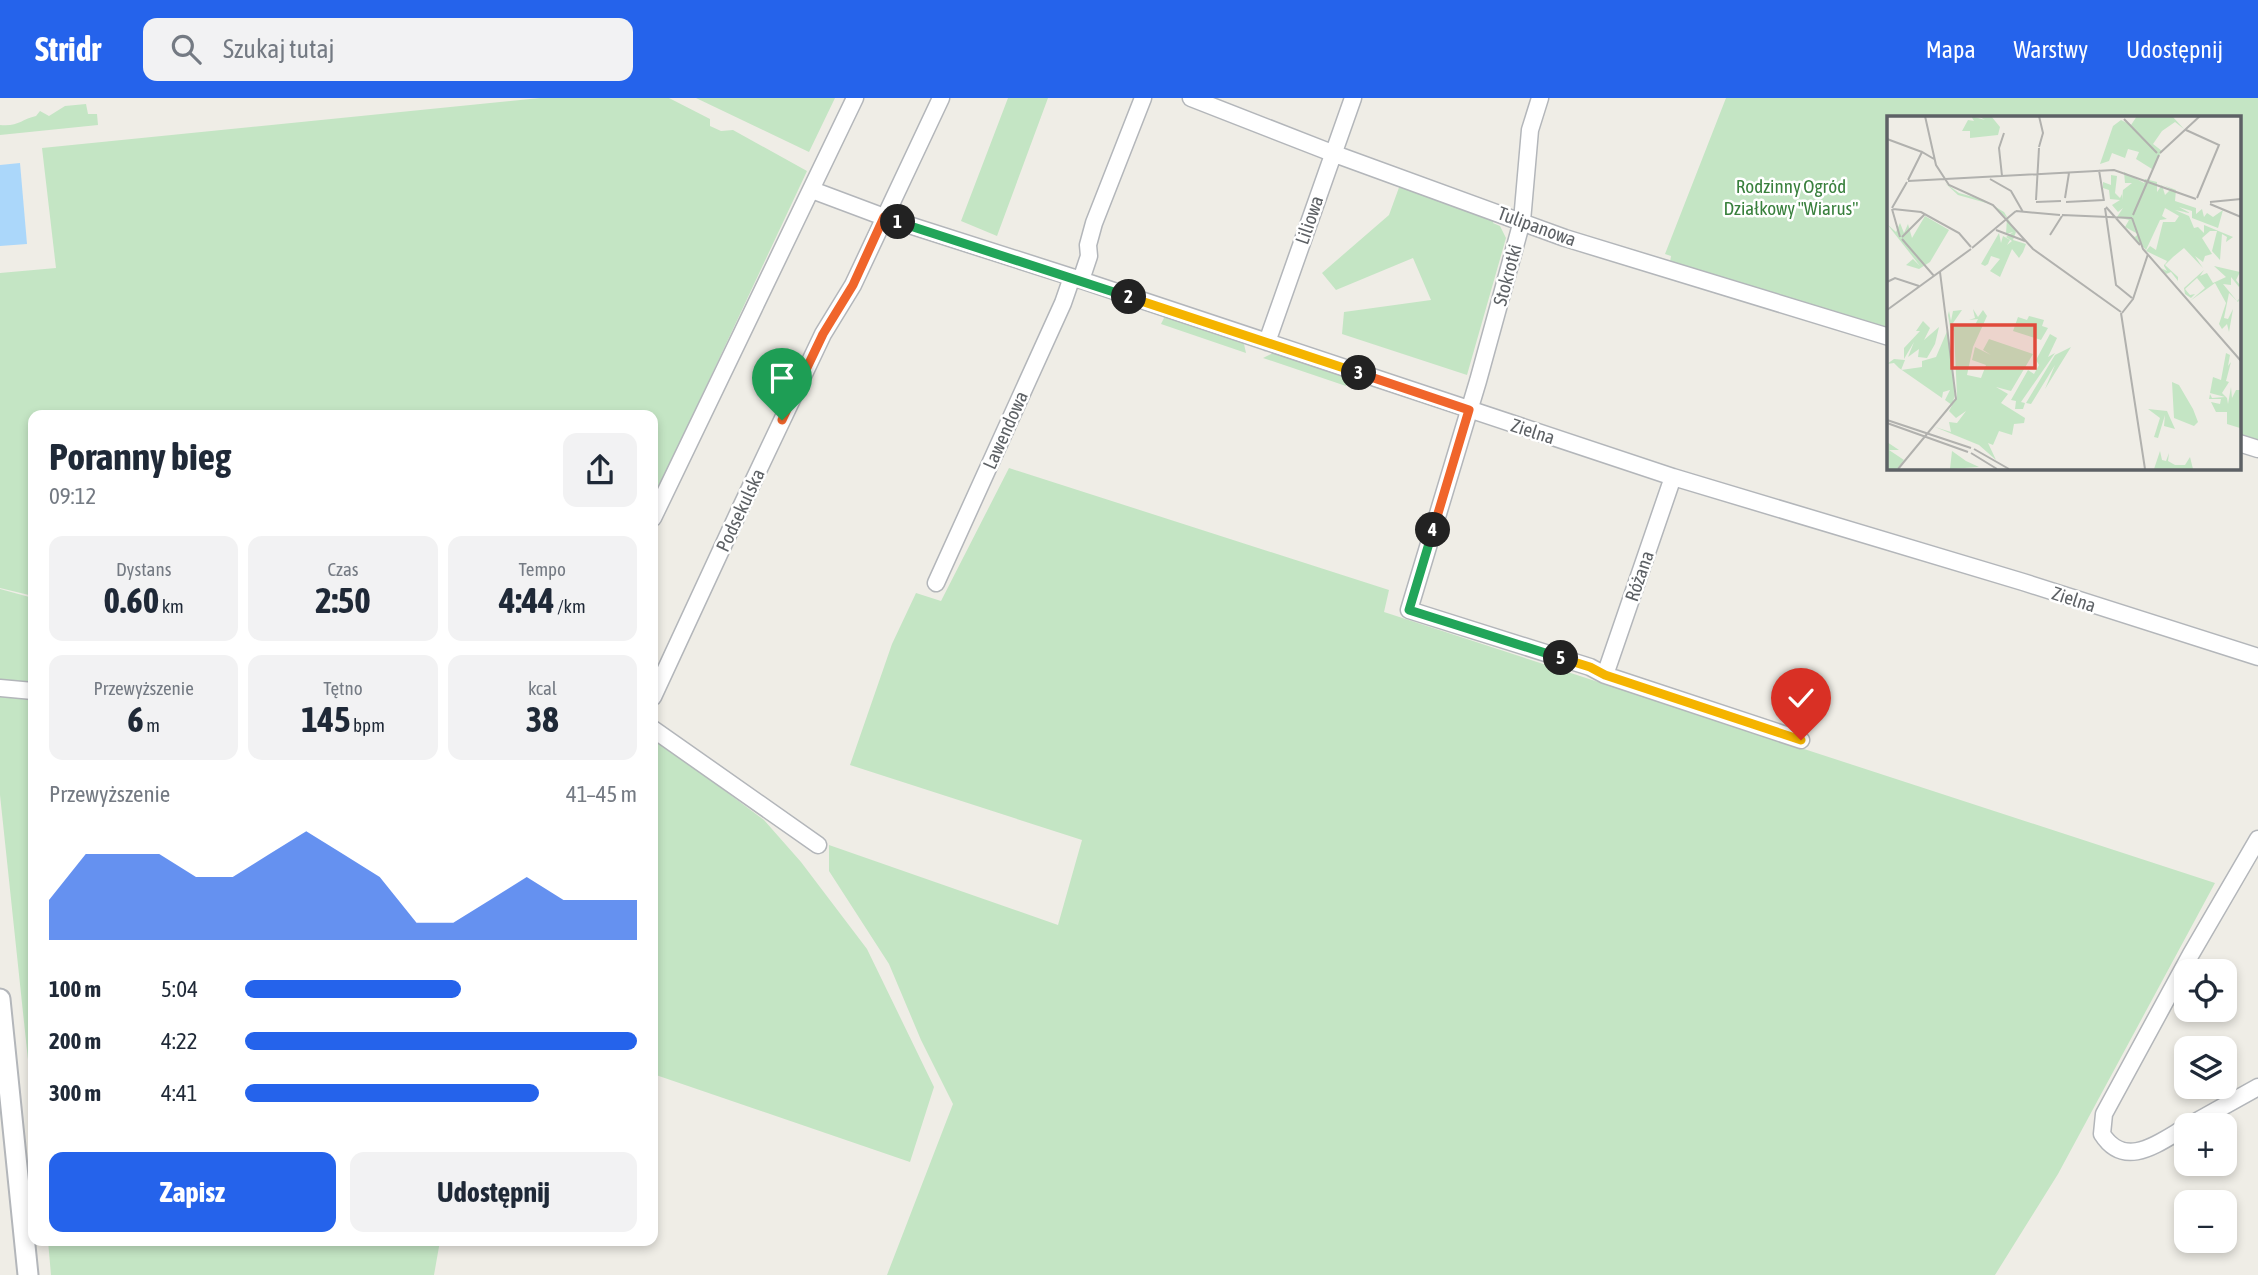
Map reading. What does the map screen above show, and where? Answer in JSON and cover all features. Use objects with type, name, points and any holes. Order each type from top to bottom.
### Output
[{"type":"street","points":[[658,508],[855,98]]},
{"type":"street","name":"Podsekulska","points":[[658,686],[823,334],[853,285],[941,98]]},
{"type":"street","name":"Lawendowa","points":[[936,583],[1063,303],[1089,256],[1088,245],[1094,223],[1143,98]]},
{"type":"street","name":"Tulipanowa","points":[[1191,98],[1565,238],[1887,336]]},
{"type":"street","name":"Liliowa","points":[[1267,342],[1353,98]]},
{"type":"street","name":"Stokrotki","points":[[1540,98],[1530,130],[1522,221],[1409,610],[1590,667],[1605,675]]},
{"type":"street","name":"Zielna","points":[[812,190],[884,217],[1077,278],[1672,477],[2023,582],[2258,657]]},
{"type":"street","points":[[2240,443],[2258,449]]},
{"type":"street","name":"Różana","points":[[1605,675],[1672,477]]},
{"type":"street","points":[[1605,675],[1801,740]]},
{"type":"street","points":[[0,688],[28,691]]},
{"type":"street","points":[[658,733],[818,845]]},
{"type":"street","points":[[2174,1134],[2144,1150],[2124,1153],[2109,1145],[2102,1134],[2104,1114],[2191,954],[2258,839]]},
{"type":"street","points":[[0,999],[27,1275]]},
{"type":"street","points":[[2211,1113],[2258,1087]]},
{"type":"green space","points":[[540,98],[669,98],[710,119],[710,126],[721,131],[733,130],[807,171],[658,489],[658,410],[28,410],[28,595],[0,588],[0,273],[56,268],[42,148]]},
{"type":"green space","points":[[696,98],[835,98],[809,152]]},
{"type":"green space","points":[[1008,98],[1048,98],[997,236],[961,221]]},
{"type":"green space","name":"Rodzinny Ogród Działkowy \"Wiarus\"","points":[[1726,98],[2258,98],[2258,442],[2240,437],[2240,116],[1887,116],[1887,329],[1670,262],[1671,256],[1665,254]]},
{"type":"green space","points":[[86,104],[88,114],[97,114],[98,125],[0,135],[0,125],[16,124],[36,116],[40,111],[49,116],[65,106]]},
{"type":"green space","points":[[1401,182],[1495,219],[1493,223],[1500,226],[1506,238],[1467,375],[1342,334],[1344,312],[1431,300],[1413,258],[1336,290],[1322,273],[1389,215]]},
{"type":"green space","points":[[1165,316],[1240,341],[1244,344],[1246,353],[1161,324]]},
{"type":"green space","points":[[1275,352],[1347,376],[1346,386],[1263,358]]},
{"type":"green space","points":[[1009,468],[1389,590],[1384,612],[2215,883],[2058,1174],[1995,1275],[887,1275],[953,1104],[921,1040],[889,964],[829,871],[829,845],[1058,925],[1082,840],[850,765],[892,644],[916,593],[941,601]]},
{"type":"green space","points":[[0,589],[28,597],[28,1060],[0,795]]},
{"type":"green space","points":[[658,741],[764,820],[801,862],[867,949],[934,1087],[910,1162],[658,1076]]},
{"type":"green space","points":[[48,1246],[439,1246],[434,1275],[51,1275]]},
{"type":"water","points":[[20,163],[27,244],[0,246],[0,165]]},
{"type":"route","points":[[782,420],[823,334],[853,285],[884,217],[1469,410],[1409,610],[1590,667],[1605,675],[1801,740]]}]
